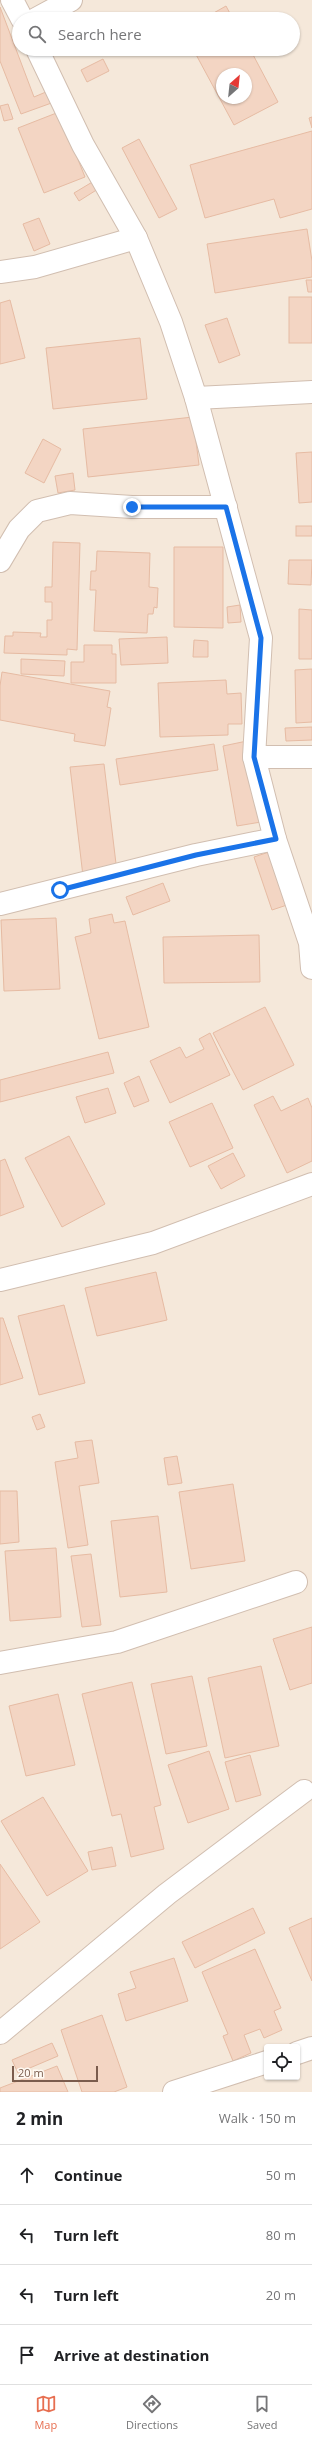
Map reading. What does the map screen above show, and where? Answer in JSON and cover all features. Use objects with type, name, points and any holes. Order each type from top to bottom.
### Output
[{"type":"street","points":[[12,0],[18,12]]},
{"type":"street","points":[[49,12],[71,0]]},
{"type":"street","points":[[40,56],[83,145],[136,238],[171,322],[196,398],[261,638],[254,757],[276,839],[310,943],[312,968]]},
{"type":"street","points":[[0,272],[35,267],[136,238]]},
{"type":"street","points":[[196,398],[312,392]]},
{"type":"street","points":[[0,561],[19,529],[38,511],[70,503],[132,507],[226,507]]},
{"type":"street","points":[[254,757],[312,757]]},
{"type":"street","points":[[0,904],[196,855],[276,839]]},
{"type":"street","points":[[0,1280],[153,1243],[312,1184]]},
{"type":"street","points":[[0,1663],[116,1642],[296,1582]]},
{"type":"street","points":[[0,2033],[167,1894],[304,1791]]},
{"type":"street","points":[[300,2052],[312,2048]]},
{"type":"street","points":[[174,2092],[264,2063]]},
{"type":"shaded area","points":[[0,0],[312,0],[312,2092],[0,2092]]},
{"type":"building","points":[[226,6],[229,12],[215,12]]},
{"type":"building","points":[[0,7],[12,39],[12,56],[19,56],[34,97],[53,89],[57,101],[21,114],[0,61]]},
{"type":"building","points":[[197,56],[254,56],[278,102],[234,125],[223,104],[252,104],[252,68],[216,68],[216,92]]},
{"type":"building","points":[[103,59],[109,71],[87,82],[81,70]]},
{"type":"building","points":[[8,104],[13,119],[4,121],[0,106]]},
{"type":"building","points":[[59,112],[85,177],[44,193],[18,128]]},
{"type":"building","points":[[312,117],[312,128],[309,118]]},
{"type":"building","points":[[312,131],[312,209],[280,218],[274,199],[205,218],[190,165]]},
{"type":"building","points":[[139,139],[177,209],[159,218],[122,148]]},
{"type":"building","points":[[94,181],[98,189],[79,201],[74,193]]},
{"type":"building","points":[[39,218],[50,244],[34,251],[23,224]]},
{"type":"building","points":[[307,229],[312,261],[312,277],[215,293],[207,244]]},
{"type":"building","points":[[306,280],[312,280],[312,292],[308,292]]},
{"type":"building","points":[[289,297],[312,297],[312,343],[289,343]]},
{"type":"building","points":[[10,300],[25,358],[0,364],[0,303]]},
{"type":"building","points":[[227,318],[240,355],[219,363],[205,325]]},
{"type":"building","points":[[140,338],[147,399],[53,409],[46,348]]},
{"type":"building","points":[[193,417],[199,465],[88,477],[83,429]]},
{"type":"building","points":[[43,439],[61,449],[44,483],[25,473]]},
{"type":"building","points":[[312,452],[312,502],[299,503],[296,453]]},
{"type":"building","points":[[73,473],[75,490],[58,493],[55,476]]},
{"type":"building","points":[[296,526],[312,526],[312,536],[296,536]]},
{"type":"building","points":[[53,542],[80,543],[77,650],[67,649],[67,655],[4,653],[5,636],[13,636],[13,632],[41,633],[40,637],[47,637],[47,620],[52,620],[52,602],[45,602],[45,587],[52,587]]},
{"type":"building","points":[[174,547],[223,547],[223,628],[174,627]]},
{"type":"building","points":[[97,551],[150,553],[149,587],[158,588],[157,608],[154,607],[153,614],[148,614],[147,633],[94,631],[96,590],[90,590],[91,571],[96,571]]},
{"type":"building","points":[[289,560],[312,560],[311,585],[288,584]]},
{"type":"building","points":[[240,605],[241,622],[228,623],[227,607]]},
{"type":"building","points":[[299,609],[312,610],[312,659],[299,659]]},
{"type":"building","points":[[167,637],[168,663],[121,665],[119,639]]},
{"type":"building","points":[[194,640],[208,641],[208,657],[193,657]]},
{"type":"building","points":[[84,645],[112,645],[112,654],[116,654],[116,683],[71,683],[71,662],[84,662]]},
{"type":"building","points":[[21,659],[65,661],[64,676],[21,674]]},
{"type":"building","points":[[312,669],[312,722],[296,723],[295,670]]},
{"type":"building","points":[[2,672],[110,691],[107,707],[111,708],[105,746],[74,741],[75,734],[0,720],[0,686]]},
{"type":"building","points":[[226,680],[227,694],[241,693],[242,724],[228,724],[228,735],[160,737],[158,683]]},
{"type":"building","points":[[312,727],[312,740],[286,741],[285,728]]},
{"type":"building","points":[[247,741],[261,822],[237,826],[223,746]]},
{"type":"building","points":[[214,744],[218,770],[120,785],[116,759]]},
{"type":"building","points":[[104,764],[117,872],[83,876],[70,767]]},
{"type":"building","points":[[272,851],[290,904],[272,910],[254,857]]},
{"type":"building","points":[[163,883],[170,901],[133,915],[126,897]]},
{"type":"building","points":[[112,914],[114,923],[125,921],[149,1027],[99,1039],[75,937],[91,933],[89,919]]},
{"type":"building","points":[[56,918],[60,989],[4,991],[1,920]]},
{"type":"building","points":[[259,935],[260,982],[164,983],[163,937]]},
{"type":"building","points":[[265,1007],[294,1065],[243,1090],[213,1033]]},
{"type":"building","points":[[210,1033],[230,1075],[170,1103],[150,1061],[180,1047],[186,1058],[204,1049],[199,1039]]},
{"type":"building","points":[[108,1052],[114,1073],[0,1102],[0,1080]]},
{"type":"building","points":[[139,1076],[149,1101],[134,1107],[124,1083]]},
{"type":"building","points":[[108,1088],[116,1113],[85,1123],[76,1097]]},
{"type":"building","points":[[273,1096],[281,1111],[308,1098],[312,1108],[312,1161],[287,1173],[254,1105]]},
{"type":"building","points":[[212,1103],[233,1148],[190,1167],[169,1122]]},
{"type":"building","points":[[69,1136],[105,1204],[62,1227],[25,1158]]},
{"type":"building","points":[[233,1153],[245,1176],[221,1189],[208,1166]]},
{"type":"building","points":[[5,1159],[24,1207],[0,1216],[0,1161]]},
{"type":"building","points":[[156,1272],[167,1320],[97,1336],[85,1288]]},
{"type":"building","points":[[64,1305],[85,1383],[39,1395],[18,1316]]},
{"type":"building","points":[[0,1318],[3,1318],[23,1378],[0,1385]]},
{"type":"building","points":[[40,1414],[45,1427],[37,1430],[32,1417]]},
{"type":"building","points":[[92,1440],[99,1483],[79,1486],[88,1545],[68,1548],[55,1462],[78,1458],[75,1442]]},
{"type":"building","points":[[177,1456],[182,1483],[168,1485],[164,1458]]},
{"type":"building","points":[[233,1484],[245,1561],[191,1569],[179,1492]]},
{"type":"building","points":[[0,1491],[17,1491],[19,1542],[0,1544]]},
{"type":"building","points":[[158,1516],[167,1592],[120,1597],[111,1521]]},
{"type":"building","points":[[56,1548],[61,1617],[10,1621],[5,1551]]},
{"type":"building","points":[[91,1554],[101,1625],[82,1627],[71,1556]]},
{"type":"building","points":[[312,1627],[312,1683],[290,1690],[273,1639]]},
{"type":"building","points":[[261,1666],[279,1746],[225,1758],[208,1678]]},
{"type":"building","points":[[192,1676],[207,1746],[166,1754],[151,1684]]},
{"type":"building","points":[[132,1682],[161,1805],[154,1807],[164,1849],[131,1857],[121,1814],[112,1816],[82,1694]]},
{"type":"building","points":[[58,1694],[75,1765],[26,1776],[9,1706]]},
{"type":"building","points":[[209,1751],[229,1809],[188,1823],[168,1765]]},
{"type":"building","points":[[250,1755],[261,1795],[236,1802],[225,1762]]},
{"type":"building","points":[[43,1797],[88,1871],[47,1896],[1,1821]]},
{"type":"building","points":[[112,1847],[116,1866],[92,1870],[88,1852]]},
{"type":"building","points":[[0,1864],[40,1922],[0,1949]]},
{"type":"building","points":[[253,1908],[265,1933],[195,1968],[182,1942]]},
{"type":"building","points":[[312,1918],[312,1981],[289,1928]]},
{"type":"building","points":[[255,1949],[281,2008],[274,2011],[282,2030],[264,2038],[260,2029],[244,2035],[251,2053],[233,2061],[223,2036],[228,2034],[202,1972]]},
{"type":"building","points":[[174,1958],[188,2001],[126,2021],[118,1994],[136,1988],[130,1972]]},
{"type":"building","points":[[102,2015],[127,2087],[114,2092],[82,2092],[61,2030]]},
{"type":"building","points":[[52,2043],[58,2056],[18,2073],[12,2060]]},
{"type":"building","points":[[57,2066],[68,2092],[0,2092],[0,2088]]},
{"type":"route","points":[[60,890],[196,855],[276,839],[254,757],[261,638],[226,507],[132,507]]}]
